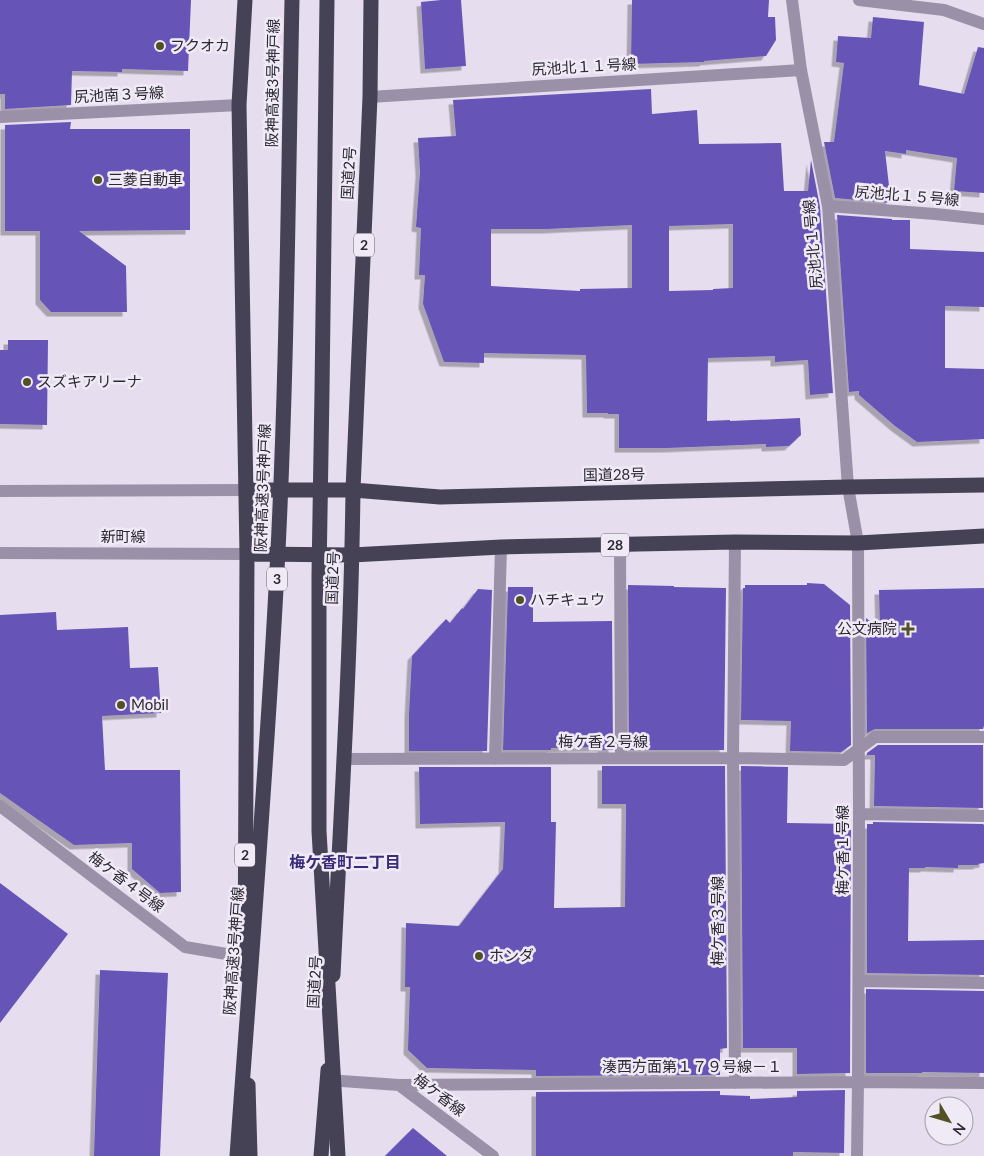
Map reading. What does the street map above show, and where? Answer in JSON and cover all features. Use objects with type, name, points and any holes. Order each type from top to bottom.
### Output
[{"type":"highway","name":"2","points":[[245,0],[239,105],[247,554],[244,957],[250,1156]]},
{"type":"highway","name":"阪神高速3号神戸線","points":[[236,1156],[260,838],[277,571],[284,399],[292,0]]},
{"type":"highway","points":[[327,0],[318,575],[319,831],[338,1156]]},
{"type":"highway","name":"国道2号","points":[[321,1156],[328,1080],[344,759],[353,490],[370,97],[371,0]]},
{"type":"highway","name":"国道28号","points":[[246,490],[353,490],[440,497],[984,485]]},
{"type":"highway","name":"28","points":[[247,554],[352,555],[501,548],[734,542],[858,543],[984,536]]},
{"type":"street","name":"尻池北１号線","points":[[792,0],[801,70],[828,206],[848,487],[858,543]]},
{"type":"street","points":[[859,0],[944,10],[984,24]]},
{"type":"street","name":"尻池北１１号線","points":[[370,97],[801,70]]},
{"type":"street","name":"尻池南３号線","points":[[0,117],[239,105]]},
{"type":"street","name":"尻池北１５号線","points":[[828,206],[984,219]]},
{"type":"street","points":[[0,491],[246,490]]},
{"type":"street","name":"梅ケ香３号線","points":[[734,542],[735,1083]]},
{"type":"street","name":"梅ケ香１号線","points":[[857,1156],[859,981],[858,543]]},
{"type":"street","points":[[620,545],[621,758]]},
{"type":"street","points":[[495,759],[501,548]]},
{"type":"street","name":"新町線","points":[[0,552],[247,554]]},
{"type":"street","name":"梅ケ香２号線","points":[[344,759],[733,758],[844,760],[875,737],[984,737]]},
{"type":"street","name":"梅ケ香４号線","points":[[0,806],[185,947],[244,957]]},
{"type":"street","points":[[859,814],[984,816]]},
{"type":"street","points":[[859,981],[984,982]]},
{"type":"street","name":"梅ケ香線","points":[[328,1080],[400,1085],[493,1156]]},
{"type":"street","name":"湊西方面第１７９号線－１","points":[[400,1085],[984,1083]]},
{"type":"building","points":[[0,0],[191,0],[188,71],[122,69],[122,72],[72,71],[71,105],[5,109],[5,94],[0,94]]},
{"type":"building","points":[[461,0],[466,66],[425,69],[421,2]]},
{"type":"building","points":[[632,0],[769,0],[768,17],[775,17],[776,40],[766,56],[704,62],[631,64]]},
{"type":"building","points":[[873,17],[924,22],[919,85],[964,94],[978,47],[984,48],[984,193],[954,191],[957,158],[906,150],[906,154],[885,151],[891,203],[835,198],[824,142],[834,142],[844,63],[836,62],[838,36],[871,38]]},
{"type":"building","points":[[651,89],[652,114],[697,110],[699,144],[781,143],[784,191],[808,191],[811,160],[820,207],[833,393],[810,395],[808,360],[775,362],[775,356],[708,358],[707,421],[800,418],[801,435],[789,446],[766,447],[766,444],[619,448],[619,414],[587,413],[586,355],[484,353],[484,363],[444,362],[423,304],[425,275],[419,275],[421,228],[416,227],[420,172],[418,138],[456,136],[453,100]],"holes":[[[733,224],[733,288],[669,291],[669,226]],[[632,225],[632,288],[580,289],[580,291],[491,286],[491,229],[547,229]]]},
{"type":"building","name":"三菱自動車","points":[[71,122],[70,129],[190,129],[190,230],[79,231],[126,266],[127,312],[51,312],[40,300],[40,231],[5,231],[5,125]]},
{"type":"building","points":[[837,215],[910,220],[910,249],[984,252],[984,307],[945,306],[945,368],[984,369],[984,439],[917,442],[859,395],[859,391],[849,392]]},
{"type":"building","name":"スズキアリーナ","points":[[8,340],[48,340],[47,425],[0,424],[0,350],[8,350]]},
{"type":"building","points":[[807,583],[824,584],[850,605],[851,745],[841,752],[790,751],[791,721],[741,720],[743,588],[745,588],[745,585],[807,585]]},
{"type":"building","points":[[628,585],[726,588],[724,750],[629,750]]},
{"type":"building","points":[[508,587],[533,587],[533,622],[612,621],[613,750],[602,750],[602,747],[503,750]]},
{"type":"building","name":"公文病院","points":[[984,588],[983,729],[875,729],[867,733],[866,618],[880,629],[879,590]]},
{"type":"building","points":[[478,589],[492,590],[487,751],[409,751],[412,656],[446,619],[450,623]]},
{"type":"building","points":[[56,612],[57,630],[128,627],[130,668],[158,667],[161,713],[102,716],[105,770],[180,770],[181,892],[160,893],[132,869],[132,843],[74,845],[0,793],[0,615]]},
{"type":"building","points":[[878,745],[983,745],[983,808],[874,806],[875,755],[867,755],[867,753]]},
{"type":"building","points":[[602,766],[725,766],[727,1048],[720,1049],[720,1075],[536,1076],[536,1070],[427,1068],[408,1050],[410,987],[405,987],[406,923],[459,926],[503,869],[505,822],[420,824],[419,767],[551,767],[551,822],[556,822],[554,908],[625,907],[626,804],[602,804]]},
{"type":"building","points":[[741,766],[788,767],[787,823],[851,824],[850,1073],[797,1074],[797,1048],[743,1048]]},
{"type":"building","points":[[873,822],[984,825],[984,863],[978,865],[958,865],[958,868],[909,868],[908,941],[984,940],[984,975],[867,973],[867,824],[873,824]]},
{"type":"building","points":[[0,883],[68,934],[0,1023]]},
{"type":"building","points":[[100,970],[168,973],[160,1156],[94,1156]]},
{"type":"building","points":[[866,989],[984,991],[984,1073],[866,1073]]},
{"type":"building","points":[[845,1090],[844,1153],[793,1152],[793,1156],[536,1156],[536,1092],[720,1091],[720,1095],[750,1096],[750,1099],[797,1097],[797,1091]]},
{"type":"building","points":[[413,1128],[447,1156],[385,1156]]},
{"type":"place","name":"フクオカ","points":[[160,46]]},
{"type":"place","name":"三菱自動車","points":[[98,180]]},
{"type":"place","name":"スズキアリーナ","points":[[27,382]]},
{"type":"place","name":"ハチキュウ","points":[[520,600]]},
{"type":"place","name":"公文病院","points":[[908,629]]},
{"type":"place","name":"Mobil","points":[[121,705]]},
{"type":"place","name":"ホンダ","points":[[479,956]]},
{"type":"district","name":"梅ケ香町二丁目","points":[[345,862]]}]
